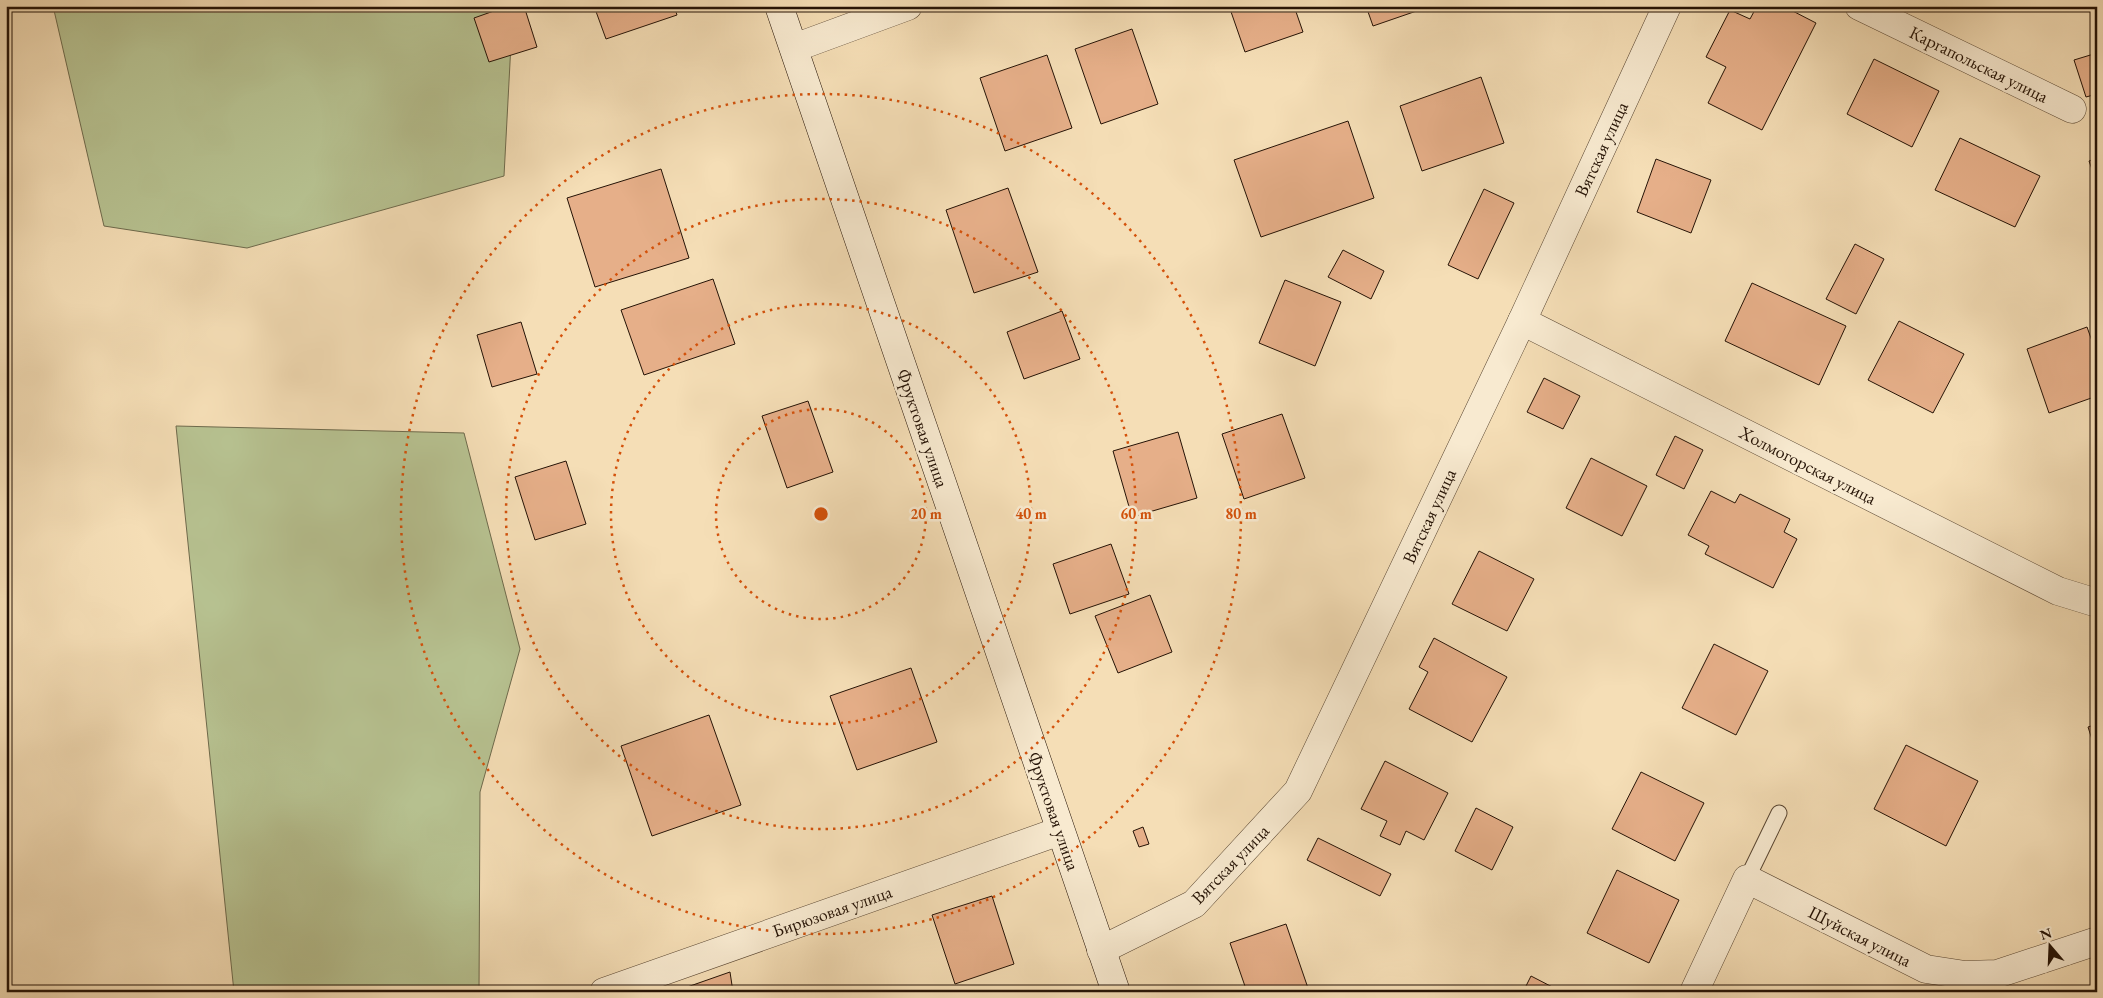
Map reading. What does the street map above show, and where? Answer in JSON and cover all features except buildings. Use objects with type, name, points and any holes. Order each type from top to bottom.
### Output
[{"type":"street","name":"Фруктовая улица","points":[[779,6],[1116,992]]},
{"type":"street","points":[[794,48],[908,6]]},
{"type":"street","name":"Вятская улица","points":[[1101,950],[1194,904],[1298,791],[1522,321],[1667,6]]},
{"type":"street","name":"Каргапольская улица","points":[[1859,6],[2072,109]]},
{"type":"street","name":"Холмогорская улица","points":[[1522,321],[2058,592],[2097,603]]},
{"type":"street","name":"Бирюзовая улица","points":[[604,992],[1060,831]]},
{"type":"street","points":[[1694,992],[1747,879]]},
{"type":"street","name":"Шуйская улица","points":[[1747,879],[1926,969],[1966,975],[1997,974],[2097,942]]},
{"type":"lane","points":[[1747,879],[1779,813]]},
{"type":"green space","points":[[53,6],[513,6],[504,176],[247,248],[104,226]]},
{"type":"green space","points":[[176,426],[464,433],[520,649],[480,792],[479,992],[234,992]]}]
